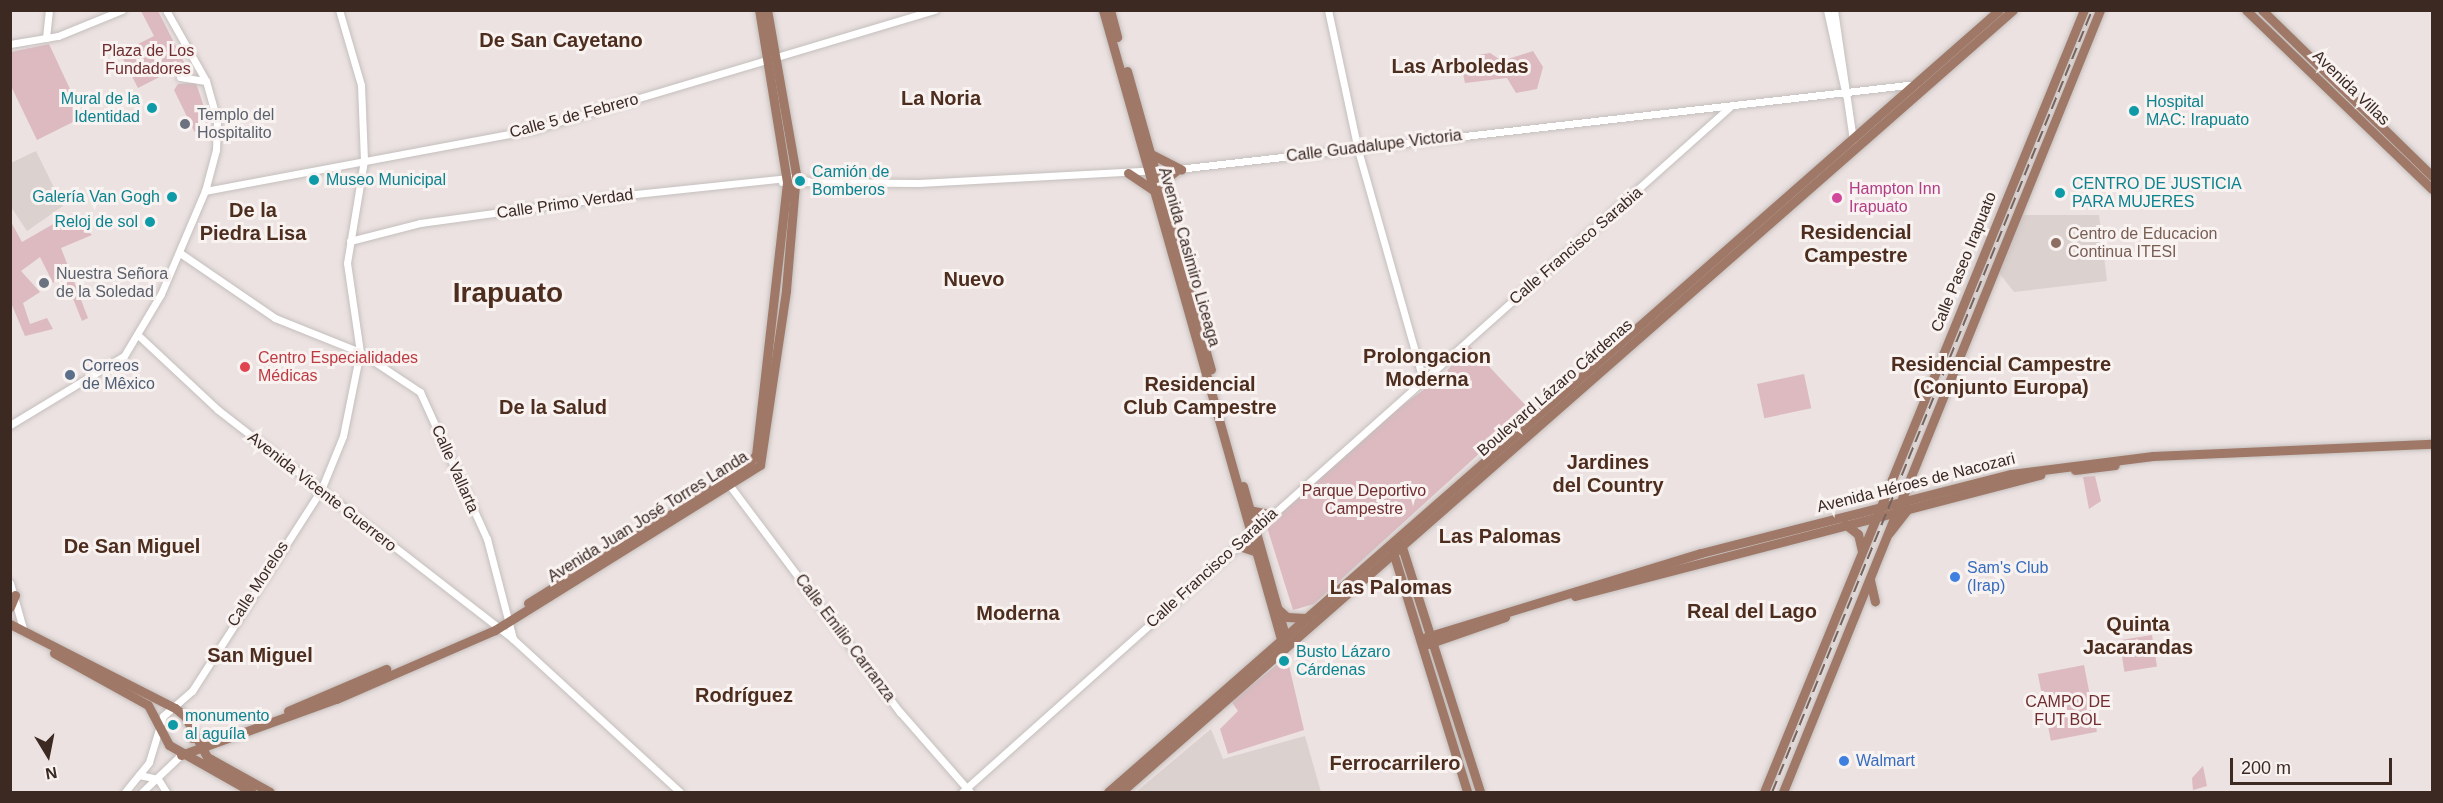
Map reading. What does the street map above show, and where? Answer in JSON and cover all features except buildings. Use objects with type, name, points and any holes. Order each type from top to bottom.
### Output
[{"type":"main road","name":"Avenida Juan José Torres Landa","points":[[759,10],[774,61]]},
{"type":"main road","name":"Avenida Juan José Torres Landa","points":[[181,755],[222,742],[493,628],[727,483],[756,455],[789,182],[767,10]]},
{"type":"main road","name":"Avenida Casimiro Liceaga","points":[[1103,10],[1153,171],[1252,535],[1277,608],[1285,643]]},
{"type":"main road","name":"Avenida Casimiro Liceaga","points":[[1110,10],[1151,154],[1153,171]]},
{"type":"main road","name":"Boulevard Lázaro Cárdenas","points":[[1121,792],[1285,643],[1305,618],[1392,540],[2000,10]]},
{"type":"main road","name":"Boulevard Lázaro Cárdenas","points":[[1108,792],[1418,534],[2013,10]]},
{"type":"main road","name":"Calle Paseo Irapuato","points":[[1764,792],[2084,10]]},
{"type":"main road","name":"Calle Paseo Irapuato","points":[[1783,792],[1870,579],[1894,512],[2100,10]]},
{"type":"main road","name":"Avenida Villas","points":[[2246,10],[2331,88],[2433,189]]},
{"type":"main road","name":"Avenida Villas","points":[[2262,10],[2433,176]]},
{"type":"main road","points":[[2331,88],[2344,89]]},
{"type":"main road","points":[[1128,173],[1159,194],[1167,178],[1180,169],[1151,154]]},
{"type":"main road","name":"Avenida Casimiro Liceaga","points":[[1159,194],[1249,510],[1254,551],[1285,643]]},
{"type":"main road","name":"Avenida Héroes de Nacozari","points":[[1428,641],[1554,600],[1845,524],[1899,502],[1956,487],[2093,461],[2433,444]]},
{"type":"main road","name":"Avenida Héroes de Nacozari","points":[[1428,641],[1701,553],[1878,512],[1908,509],[2003,482],[2088,468],[2433,450]]},
{"type":"main road","points":[[1929,503],[1956,487]]},
{"type":"main road","points":[[1887,535],[1908,509]]},
{"type":"main road","points":[[1249,510],[1272,515]]},
{"type":"main road","points":[[1845,524],[1858,534],[1862,551]]},
{"type":"main road","points":[[1418,534],[1411,565],[1467,792]]},
{"type":"main road","points":[[1392,540],[1411,565]]},
{"type":"main road","points":[[1239,546],[1254,551]]},
{"type":"main road","points":[[1399,550],[1401,572],[1428,641],[1480,792]]},
{"type":"main road","points":[[1382,564],[1401,572]]},
{"type":"main road","points":[[1870,579],[1875,601]]},
{"type":"main road","points":[[10,607],[15,595]]},
{"type":"main road","points":[[1277,608],[1287,617],[1305,618]]},
{"type":"main road","points":[[10,624],[148,705],[159,734],[181,755],[252,792]]},
{"type":"main road","name":"Avenida Juan José Torres Landa","points":[[192,738],[218,738],[493,628]]},
{"type":"main road","points":[[10,630],[24,633],[175,708],[187,720],[198,750],[218,764],[270,792]]},
{"type":"main road","points":[[218,764],[216,751],[222,742]]},
{"type":"street","points":[[46,38],[49,10]]},
{"type":"street","points":[[10,44],[46,38],[122,10]]},
{"type":"street","points":[[10,425],[124,356],[139,336],[180,254],[205,191],[216,150],[217,120],[206,81],[166,10]]},
{"type":"street","points":[[339,10],[361,85],[364,160],[350,241],[349,303],[360,352]]},
{"type":"street","name":"Calle 5 de Febrero","points":[[205,191],[535,129],[774,61],[935,10]]},
{"type":"street","points":[[1328,10],[1358,150],[1423,380]]},
{"type":"street","points":[[1827,10],[1847,94]]},
{"type":"street","points":[[1834,10],[1854,149]]},
{"type":"street","points":[[180,77],[206,81]]},
{"type":"street","name":"Calle Guadalupe Victoria","points":[[789,182],[818,184],[1128,173],[1180,169],[1928,84]]},
{"type":"street","name":"Calle Francisco Sarabia","points":[[966,791],[1423,380],[1570,255],[1732,105]]},
{"type":"street","name":"Calle Primo Verdad","points":[[350,241],[420,223],[683,189],[789,182]]},
{"type":"street","name":"Calle Vallarta","points":[[180,254],[275,318],[360,352],[424,399],[487,539],[508,619]]},
{"type":"street","name":"Avenida Vicente Guerrero","points":[[139,336],[218,410],[493,628],[513,639],[680,792]]},
{"type":"street","name":"Calle Morelos","points":[[175,708],[192,692],[321,490],[339,451],[360,352]]},
{"type":"street","name":"Calle Emilio Carranza","points":[[727,483],[900,712],[966,791]]},
{"type":"street","points":[[10,583],[24,633]]},
{"type":"street","points":[[508,619],[513,639]]},
{"type":"street","points":[[125,792],[139,776],[159,734],[163,716],[175,708]]},
{"type":"street","name":"Avenida Juan José Torres Landa","points":[[144,792],[181,755]]},
{"type":"street","points":[[139,776],[158,779],[166,792]]},
{"type":"street","points":[[132,783],[144,792]]},
{"type":"shaded area","points":[[36,151],[63,206],[27,231],[11,207],[11,163]]},
{"type":"shaded area","name":"Centro de Educacion Continua ITESI","points":[[2021,215],[2099,215],[2107,281],[2014,292],[1997,270]]},
{"type":"shaded area","points":[[1211,729],[1223,759],[1305,736],[1321,792],[1136,792]]},
{"type":"green space","name":"Plaza de Los Fundadores","points":[[141,11],[158,11],[185,64],[138,88],[120,53],[154,36]]},
{"type":"green space","points":[[49,44],[83,117],[37,140],[11,86],[11,52]]},
{"type":"green space","points":[[1533,51],[1543,67],[1537,89],[1516,93],[1507,78],[1465,83],[1461,64],[1477,61],[1478,55],[1490,53],[1502,61]]},
{"type":"green space","points":[[196,83],[211,128],[206,137],[194,131],[174,90],[178,84]]},
{"type":"green space","points":[[69,215],[92,235],[61,248],[88,318],[82,321],[74,301],[59,279],[53,283],[40,257],[21,271],[40,292],[23,303],[30,324],[47,318],[53,329],[25,336],[11,303],[11,222],[22,242]]},
{"type":"green space","name":"Parque Deportivo Campestre","points":[[1468,344],[1532,412],[1504,431],[1314,604],[1293,610],[1266,524],[1387,416],[1443,376]]},
{"type":"green space","points":[[1804,374],[1811,408],[1764,418],[1757,384]]},
{"type":"green space","points":[[2095,476],[2101,501],[2089,509],[2083,477]]},
{"type":"green space","points":[[2152,635],[2157,667],[2124,672],[2119,640]]},
{"type":"green space","points":[[1287,657],[1304,730],[1228,754],[1220,729],[1238,711],[1231,701]]},
{"type":"green space","name":"CAMPO DE FUT BOL","points":[[2084,665],[2097,732],[2051,741],[2038,674]]},
{"type":"green space","points":[[2203,766],[2207,786],[2193,790],[2192,778]]},
{"type":"railway","points":[[1772,792],[2092,10]]},
{"type":"place","name":"Mural de la Identidad","points":[[152,108]]},
{"type":"place","name":"Hospital MAC: Irapuato","points":[[2134,111]]},
{"type":"place","name":"Templo del Hospitalito","points":[[185,124]]},
{"type":"place","name":"Museo Municipal","points":[[314,180]]},
{"type":"place","name":"Camión de Bomberos","points":[[800,181]]},
{"type":"place","name":"CENTRO DE JUSTICIA PARA MUJERES","points":[[2060,193]]},
{"type":"place","name":"Galería Van Gogh","points":[[172,197]]},
{"type":"place","name":"Hampton Inn Irapuato","points":[[1837,198]]},
{"type":"place","name":"Reloj de sol","points":[[150,222]]},
{"type":"place","name":"Centro de Educacion Continua ITESI","points":[[2056,243]]},
{"type":"place","name":"Nuestra Señora de la Soledad","points":[[44,283]]},
{"type":"place","name":"Centro Especialidades Médicas","points":[[245,367]]},
{"type":"place","name":"Correos de Mêxico","points":[[70,375]]},
{"type":"place","name":"Sam's Club (Irap)","points":[[1955,577]]},
{"type":"place","name":"Busto Lázaro Cárdenas","points":[[1284,661]]},
{"type":"place","name":"monumento al aguíla","points":[[173,725]]},
{"type":"place","name":"Walmart","points":[[1844,761]]},
{"type":"district","name":"De San Cayetano","points":[[561,40]]},
{"type":"district","name":"Las Arboledas","points":[[1460,66]]},
{"type":"district","name":"La Noria","points":[[941,98]]},
{"type":"district","name":"De la Piedra Lisa","points":[[253,222]]},
{"type":"district","name":"Residencial Campestre","points":[[1856,244]]},
{"type":"district","name":"Nuevo","points":[[974,279]]},
{"type":"district","name":"Irapuato","points":[[508,293]]},
{"type":"district","name":"Prolongacion Moderna","points":[[1427,368]]},
{"type":"district","name":"Residencial Campestre (Conjunto Europa)","points":[[2001,376]]},
{"type":"district","name":"Residencial Club Campestre","points":[[1200,396]]},
{"type":"district","name":"De la Salud","points":[[553,407]]},
{"type":"district","name":"Jardines del Country","points":[[1608,474]]},
{"type":"district","name":"Las Palomas","points":[[1500,536]]},
{"type":"district","name":"De San Miguel","points":[[132,546]]},
{"type":"district","name":"Las Palomas","points":[[1391,587]]},
{"type":"district","name":"Real del Lago","points":[[1752,611]]},
{"type":"district","name":"Moderna","points":[[1018,613]]},
{"type":"district","name":"Quinta Jacarandas","points":[[2138,636]]},
{"type":"district","name":"San Miguel","points":[[260,655]]},
{"type":"district","name":"Rodríguez","points":[[744,695]]},
{"type":"district","name":"Ferrocarrilero","points":[[1395,763]]}]
